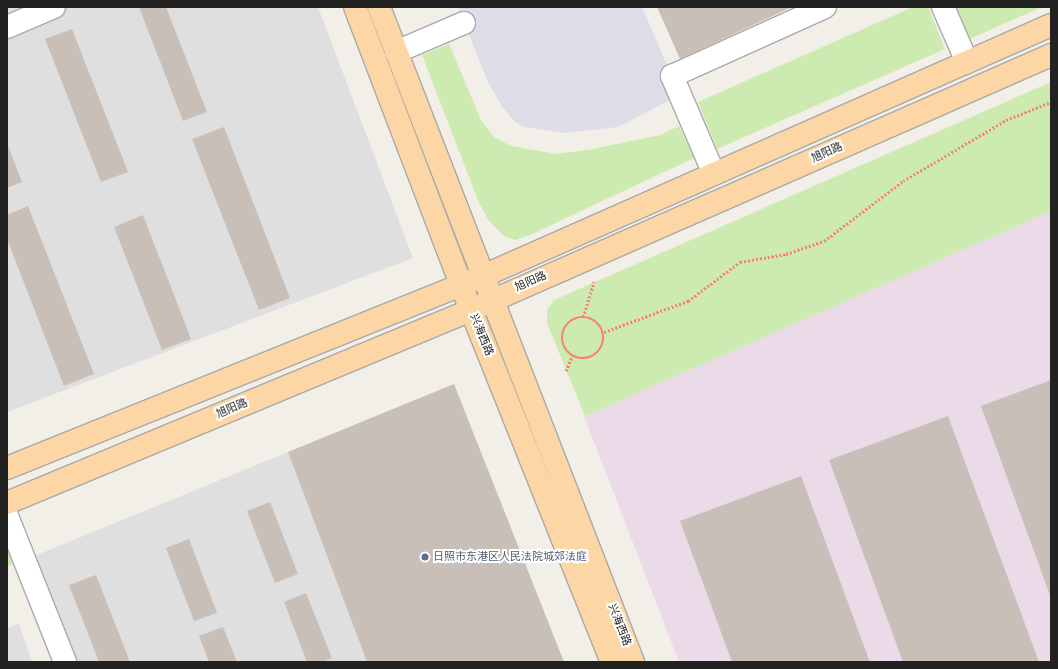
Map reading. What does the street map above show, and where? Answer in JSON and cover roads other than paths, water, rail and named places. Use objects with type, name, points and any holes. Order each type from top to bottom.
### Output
[{"type":"main road","name":"兴海西路","points":[[355,7],[461,285],[612,662]]},
{"type":"main road","name":"兴海西路","points":[[379,7],[481,277],[633,662]]},
{"type":"main road","points":[[7,468],[481,277],[1051,25]]},
{"type":"main road","name":"旭阳路","points":[[7,503],[471,310],[490,299],[1051,55]]},
{"type":"lane","points":[[7,27],[54,7]]},
{"type":"lane","points":[[714,174],[672,76],[826,7]]},
{"type":"lane","points":[[943,7],[967,62]]},
{"type":"lane","points":[[396,52],[464,23]]},
{"type":"lane","points":[[7,516],[65,662]]},
{"type":"place","name":"日照市东港区人民法院城郊法庭","points":[[425,557]]}]
